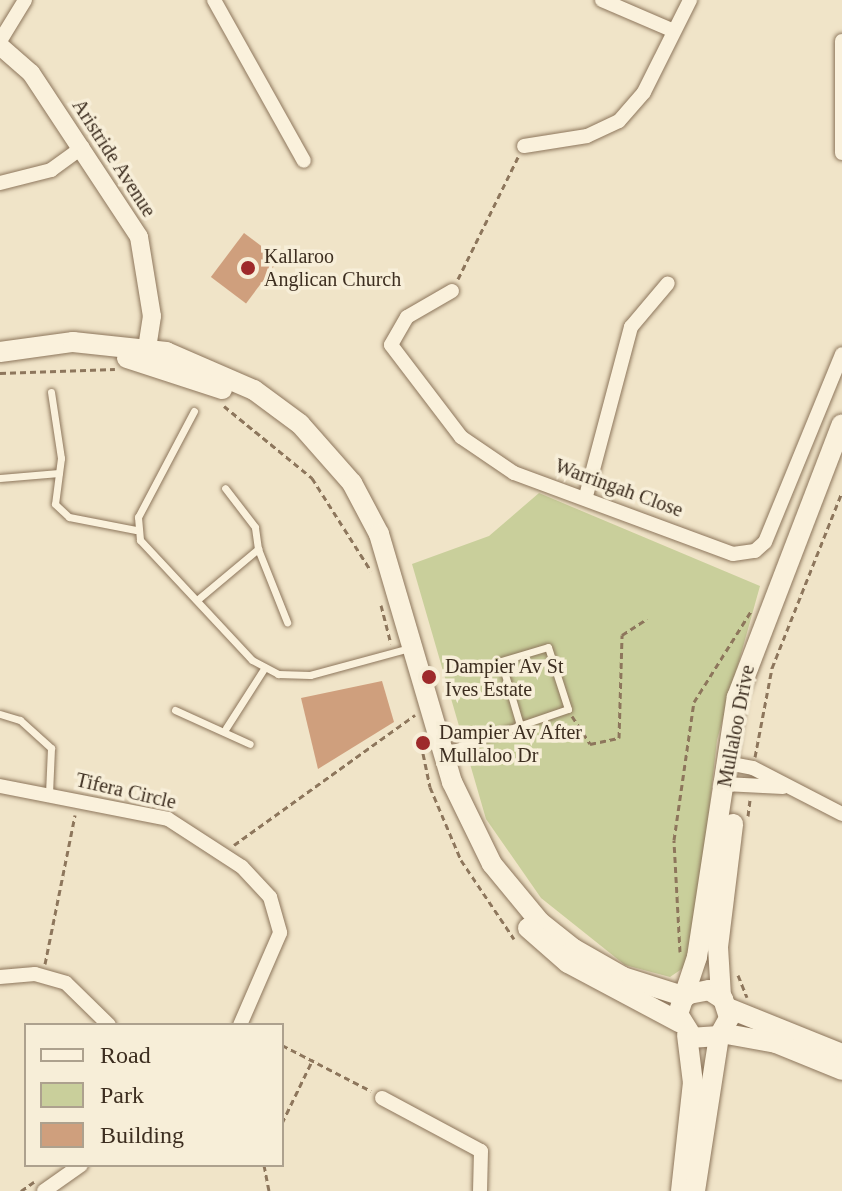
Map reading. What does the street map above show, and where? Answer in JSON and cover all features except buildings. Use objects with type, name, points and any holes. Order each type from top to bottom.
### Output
[{"type":"main road","points":[[0,352],[73,342],[146,355],[254,390],[300,424],[352,483],[397,579],[443,751],[477,841],[540,922],[623,977],[687,996],[705,989],[725,1002],[842,1054]]},
{"type":"main road","points":[[0,364],[88,355],[146,355],[212,383],[303,444],[368,538],[449,811],[494,887],[561,958],[683,1028],[776,1043],[842,1070]]},
{"type":"main road","name":"Mullaloo Drive","points":[[720,1034],[725,1002],[718,947],[751,652],[842,424]]},
{"type":"main road","name":"Mullaloo Drive","points":[[683,1028],[687,996],[738,775],[756,677],[842,459]]},
{"type":"main road","points":[[681,1191],[693,1083],[683,1028]]},
{"type":"main road","points":[[695,1191],[720,1034]]},
{"type":"street","points":[[0,43],[25,0]]},
{"type":"street","points":[[214,0],[304,161]]},
{"type":"street","points":[[602,0],[674,31]]},
{"type":"street","points":[[524,146],[587,136],[619,121],[644,92],[690,0]]},
{"type":"street","points":[[842,41],[842,153]]},
{"type":"street","name":"Aristride Avenue","points":[[0,43],[31,73],[83,147],[139,237],[150,297],[146,355]]},
{"type":"street","points":[[0,183],[51,170],[83,147]]},
{"type":"street","points":[[586,496],[631,327],[668,283]]},
{"type":"street","name":"Warringah Close","points":[[452,291],[396,330],[391,345],[403,364],[480,454],[733,554],[755,551],[842,354]]},
{"type":"street","points":[[738,775],[783,787],[842,814]]},
{"type":"street","name":"Tifera Circle","points":[[0,786],[168,819],[225,852],[270,897],[279,919],[276,946],[241,1023]]},
{"type":"street","points":[[0,977],[43,975],[79,990],[107,1023]]},
{"type":"street","points":[[382,1098],[481,1151],[480,1191]]},
{"type":"street","points":[[44,1191],[78,1167]]},
{"type":"lane","points":[[51,392],[59,473],[55,504],[69,517],[136,530],[197,600],[265,667],[310,675],[400,650]]},
{"type":"lane","points":[[136,530],[194,411]]},
{"type":"lane","points":[[0,478],[59,473]]},
{"type":"lane","points":[[225,488],[255,527],[258,549],[287,622]]},
{"type":"lane","points":[[197,600],[258,549]]},
{"type":"lane","points":[[443,751],[568,709],[548,647],[501,661],[520,725]]},
{"type":"lane","points":[[226,728],[265,667]]},
{"type":"lane","points":[[175,710],[226,728],[250,744]]},
{"type":"lane","points":[[0,714],[20,720],[51,748],[49,794]]},
{"type":"path","points":[[452,291],[524,146]]},
{"type":"path","points":[[0,373],[124,370]]},
{"type":"path","points":[[215,402],[279,444],[312,478],[357,542],[374,582]]},
{"type":"path","points":[[748,822],[738,775],[772,668],[842,492]]},
{"type":"path","points":[[377,593],[400,650]]},
{"type":"path","points":[[568,709],[590,744],[619,738],[622,635],[647,619]]},
{"type":"path","points":[[411,702],[430,787],[456,849],[518,943]]},
{"type":"path","points":[[225,852],[415,715]]},
{"type":"path","points":[[43,975],[76,808],[89,811]]},
{"type":"path","points":[[735,961],[750,1001]]},
{"type":"path","points":[[284,1046],[382,1098]]},
{"type":"path","points":[[284,1119],[313,1059]]},
{"type":"path","points":[[264,1167],[269,1191]]},
{"type":"green space","points":[[539,493],[760,586],[717,740],[692,962],[670,977],[625,965],[541,898],[486,819],[412,564],[489,536]]},
{"type":"place","name":"Kallaroo Anglican Church","points":[[248,268]]},
{"type":"place","name":"Dampier Av St Ives Estate","points":[[429,677]]},
{"type":"place","name":"Dampier Av After Mullaloo Dr","points":[[423,743]]}]
